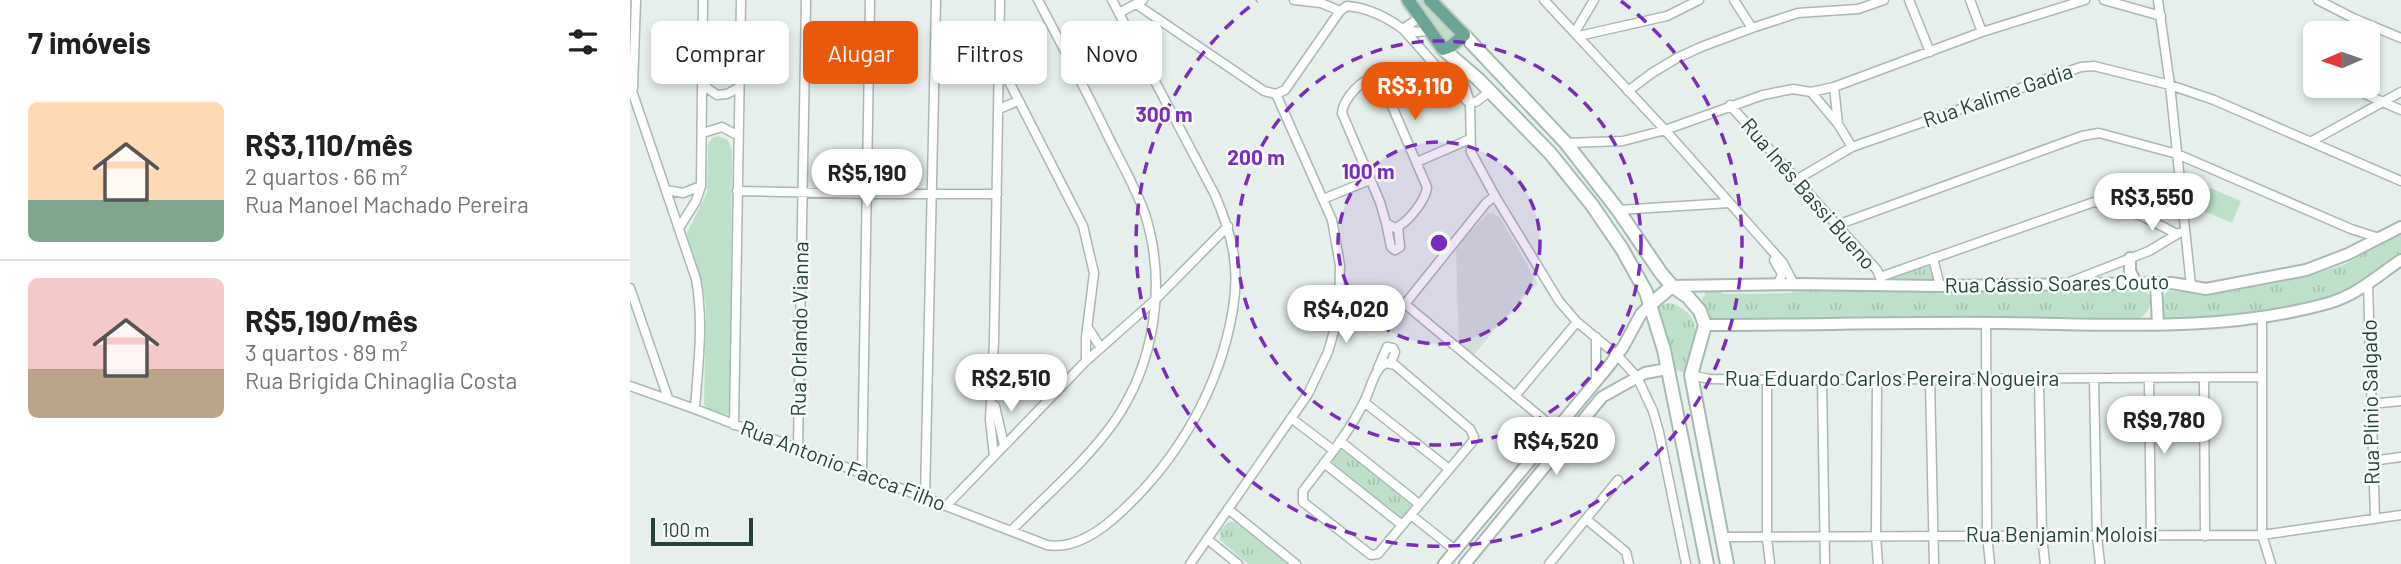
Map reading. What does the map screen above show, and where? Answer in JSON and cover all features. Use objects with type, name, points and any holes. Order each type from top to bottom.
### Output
[{"type":"main road","points":[[1408,0],[1443,49],[1550,153],[1591,205],[1633,267],[1651,304],[1707,564]]},
{"type":"main road","points":[[1430,0],[1570,148],[1624,213],[1672,286],[1688,297],[1700,311],[1705,326],[1691,375],[1727,564]]},
{"type":"main road","points":[[1443,49],[1464,35]]},
{"type":"main road","points":[[1651,304],[1672,286]]},
{"type":"main road","points":[[1667,369],[1675,374],[1691,375]]},
{"type":"street","points":[[703,0],[703,21]]},
{"type":"street","points":[[740,21],[741,0]]},
{"type":"street","name":"Rua Orlando Vianna","points":[[798,449],[806,0]]},
{"type":"street","points":[[862,475],[870,0]]},
{"type":"street","points":[[925,498],[936,0]]},
{"type":"street","points":[[1000,0],[1000,21]]},
{"type":"street","points":[[1011,531],[1079,464],[1113,424],[1139,378],[1148,351],[1156,299],[1153,249],[1144,213],[1038,0]]},
{"type":"street","points":[[947,505],[1086,360],[1136,318],[1228,226],[1215,195],[1112,0]]},
{"type":"street","points":[[1294,0],[1321,4],[1340,11]]},
{"type":"street","points":[[1544,0],[1765,243],[1787,268],[1794,284]]},
{"type":"street","points":[[1577,34],[1594,0]]},
{"type":"street","points":[[1577,34],[1668,16],[1699,0]]},
{"type":"street","points":[[1734,0],[1752,28]]},
{"type":"street","points":[[1628,91],[1677,58],[1752,28],[1798,13],[1858,9],[1884,0]]},
{"type":"street","points":[[1909,0],[1930,52]]},
{"type":"street","points":[[1970,0],[1982,32]]},
{"type":"street","points":[[1570,148],[1586,142],[1623,141],[1665,130],[1730,105],[1784,90],[1811,92],[1834,87],[1982,32],[2085,0]]},
{"type":"street","points":[[2104,0],[2161,16]]},
{"type":"street","points":[[2158,0],[2177,154],[2181,232],[2191,286]]},
{"type":"street","points":[[2318,0],[2353,18],[2401,37]]},
{"type":"street","points":[[1119,13],[1139,2],[1264,91],[1276,94],[1285,90],[1340,11],[1347,6],[1365,9],[1377,13],[1404,30],[1470,102],[1476,102],[1489,92]]},
{"type":"street","points":[[634,7],[631,89],[696,279],[700,302],[695,409]]},
{"type":"street","points":[[1404,30],[1421,17]]},
{"type":"street","points":[[1404,30],[1430,30]]},
{"type":"street","points":[[1456,61],[1470,102],[1471,152],[1495,196],[1549,288],[1577,322],[1617,355],[1637,377],[1653,411],[1686,564]]},
{"type":"street","name":"Rua Kalime Gadia","points":[[1796,180],[1852,147],[2081,67],[2099,66],[2214,100],[2401,181]]},
{"type":"street","points":[[1376,78],[1382,83],[1417,162],[1427,185],[1427,192],[1398,227],[1400,247],[1395,250],[1391,247],[1386,223],[1342,110],[1367,79],[1376,78]]},
{"type":"street","points":[[679,228],[696,201],[701,186],[703,84]]},
{"type":"street","points":[[705,84],[716,95],[727,94],[738,84]]},
{"type":"street","points":[[734,425],[738,84]]},
{"type":"street","points":[[994,456],[990,421],[993,389],[999,84]]},
{"type":"street","points":[[1009,84],[1083,226],[1094,273],[1086,360]]},
{"type":"street","points":[[1834,87],[1838,124]]},
{"type":"street","points":[[1811,92],[1838,124],[1852,147]]},
{"type":"street","points":[[2312,141],[2401,92]]},
{"type":"street","points":[[1190,564],[1291,418],[1322,366],[1341,301],[1341,277],[1332,220],[1276,94]]},
{"type":"street","points":[[2373,98],[2401,110]]},
{"type":"street","points":[[999,109],[1018,102]]},
{"type":"street","name":"Rua Inês Bassi Bueno","points":[[1730,105],[1877,270],[1882,281]]},
{"type":"street","points":[[703,134],[722,127],[737,135]]},
{"type":"street","points":[[1837,225],[1959,179],[2091,133],[2099,133],[2177,154],[2351,229],[2379,238]]},
{"type":"street","points":[[1417,162],[1470,139]]},
{"type":"street","points":[[1322,199],[1370,180]]},
{"type":"street","points":[[666,190],[683,193],[701,186]]},
{"type":"street","points":[[737,191],[996,194]]},
{"type":"street","points":[[1405,304],[1486,203],[1495,196]]},
{"type":"street","points":[[1882,281],[1933,258],[2094,202],[2142,216],[2181,232]]},
{"type":"street","points":[[1624,213],[1729,203]]},
{"type":"street","points":[[1386,223],[1398,227]]},
{"type":"street","name":"Rua Antonio Facca Filho","points":[[630,386],[668,398],[1047,545],[1056,547],[1080,541],[1110,523],[1149,486],[1198,414],[1220,361],[1233,309],[1236,267],[1228,226]]},
{"type":"street","name":"Rua Cássio Soares Couto","points":[[1672,286],[1882,281],[1940,286],[2182,283],[2206,289],[2306,270],[2357,250],[2401,227]]},
{"type":"street","points":[[2351,229],[2357,250]]},
{"type":"street","points":[[2067,283],[2149,251],[2181,232]]},
{"type":"street","points":[[1765,243],[1780,268],[1782,274],[1779,284]]},
{"type":"street","points":[[1933,258],[1940,286]]},
{"type":"street","points":[[2130,258],[2130,271],[2136,283]]},
{"type":"street","name":"Rua Cássio Soares Couto","points":[[1705,326],[2193,324],[2262,317],[2329,303],[2351,295],[2401,260]]},
{"type":"street","points":[[2156,284],[2158,325]]},
{"type":"street","name":"Rua Plínio Salgado","points":[[2368,284],[2375,519]]},
{"type":"street","points":[[1700,311],[1698,299],[1702,285]]},
{"type":"street","points":[[630,288],[668,398]]},
{"type":"street","points":[[1341,301],[1405,304],[1568,438]]},
{"type":"street","points":[[1444,564],[1617,355],[1641,314],[1651,304]]},
{"type":"street","points":[[2262,317],[2262,535],[2271,564]]},
{"type":"street","points":[[1136,318],[1152,326]]},
{"type":"street","points":[[1515,396],[1577,322]]},
{"type":"street","points":[[1986,323],[1987,535],[1990,564]]},
{"type":"street","points":[[1088,328],[1101,348]]},
{"type":"street","points":[[1595,382],[1596,337]]},
{"type":"street","points":[[1378,368],[1391,363],[1473,432],[1473,441],[1378,554],[1366,554],[1302,499],[1303,491],[1340,441],[1364,402],[1378,368],[1387,347],[1393,348],[1395,352],[1391,363]]},
{"type":"street","points":[[1411,514],[1468,563],[1602,397],[1649,371],[1667,369]]},
{"type":"street","name":"Rua Eduardo Carlos Pereira Nogueira","points":[[1691,375],[1709,379],[1768,380],[2262,377]]},
{"type":"street","points":[[2039,378],[2045,564]]},
{"type":"street","points":[[2094,379],[2100,564]]},
{"type":"street","points":[[2149,379],[2151,535]]},
{"type":"street","points":[[2204,379],[2204,536]]},
{"type":"street","points":[[1768,380],[1767,538],[1770,564]]},
{"type":"street","points":[[1822,380],[1825,564]]},
{"type":"street","points":[[1877,380],[1878,564]]},
{"type":"street","points":[[1930,380],[1934,564]]},
{"type":"street","points":[[993,389],[1004,444]]},
{"type":"street","points":[[2371,404],[2401,401]]},
{"type":"street","points":[[1364,402],[1449,469]]},
{"type":"street","points":[[1291,418],[1333,450]]},
{"type":"street","points":[[1340,441],[1419,504]]},
{"type":"street","points":[[2372,461],[2401,457]]},
{"type":"street","points":[[1324,463],[1402,525]]},
{"type":"street","points":[[1549,564],[1618,480]]},
{"type":"street","points":[[1228,509],[1296,564]]},
{"type":"street","name":"Rua Benjamin Moloisi","points":[[1721,537],[2262,535],[2401,515]]},
{"type":"street","points":[[1586,519],[1626,552],[1629,564]]},
{"type":"street","points":[[1207,539],[1238,564]]},
{"type":"shaded area","points":[[1493,213],[1500,218],[1538,284],[1522,297],[1473,356],[1459,345],[1456,248],[1487,214]]},
{"type":"green space","points":[[1414,0],[1426,0],[1439,13],[1447,23],[1453,39],[1448,42],[1441,39]]},
{"type":"green space","points":[[718,136],[728,140],[732,150],[730,413],[720,417],[709,411],[704,404],[706,306],[687,233],[707,193],[708,144],[712,138]]},
{"type":"green space","points":[[2210,188],[2241,201],[2232,223],[2201,210]]},
{"type":"green space","points":[[2401,234],[2401,256],[2343,295],[2257,315],[2168,322],[2163,315],[2162,303],[2168,291],[2207,296],[2301,278],[2343,265]]},
{"type":"green space","points":[[1932,264],[1936,280],[1892,279],[1895,275]]},
{"type":"green space","points":[[2140,286],[2149,298],[2150,306],[2140,318],[1714,322],[1708,318],[1702,299],[1708,289],[1719,288],[1723,294],[1791,293],[1797,287]]},
{"type":"green space","points":[[1670,303],[1689,314],[1694,322],[1693,349],[1687,370],[1682,372],[1673,368],[1657,313],[1660,305]]},
{"type":"green space","points":[[1339,449],[1345,449],[1411,501],[1412,508],[1405,517],[1399,518],[1334,465],[1332,458]]},
{"type":"green space","points":[[1229,522],[1235,522],[1288,564],[1248,564],[1220,540],[1220,530]]}]
